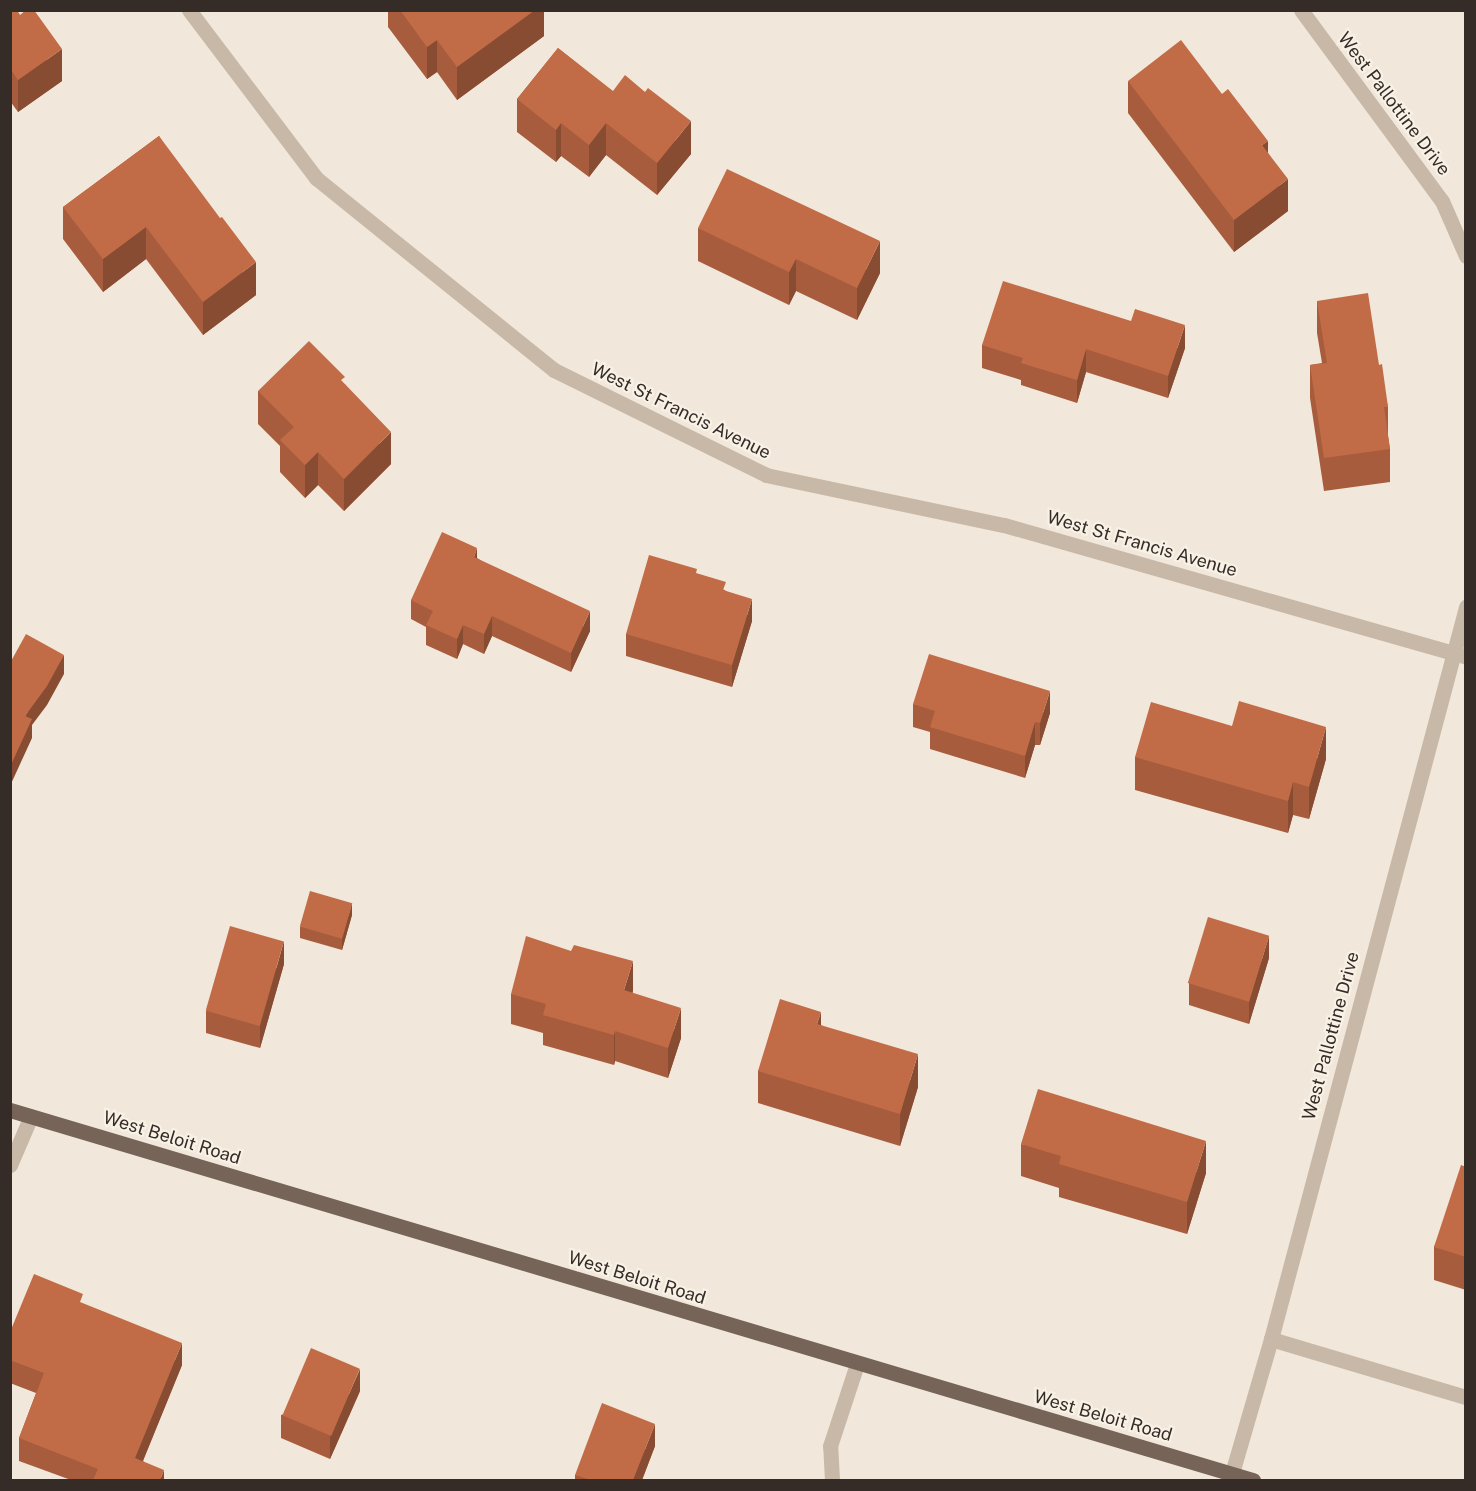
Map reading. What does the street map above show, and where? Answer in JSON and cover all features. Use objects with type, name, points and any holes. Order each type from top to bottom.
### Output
[{"type":"main road","name":"West Beloit Road","points":[[10,1110],[1231,1478],[1253,1480]]},
{"type":"street","name":"West St Francis Avenue","points":[[189,10],[316,177],[554,370],[766,475],[1004,525],[1459,655]]},
{"type":"street","name":"West Pallottine Drive","points":[[1301,10],[1442,201],[1466,256]]},
{"type":"street","name":"West Pallottine Drive","points":[[1231,1478],[1459,655],[1466,608]]},
{"type":"street","points":[[10,1166],[31,1116]]},
{"type":"street","points":[[1271,1339],[1466,1397]]},
{"type":"street","points":[[832,1480],[830,1446],[857,1364]]},
{"type":"building","points":[[10,10],[17,10],[20,15],[26,10],[34,10],[62,49],[18,80],[10,68]]},
{"type":"building","points":[[400,10],[535,10],[457,67],[437,40],[427,47]]},
{"type":"building","points":[[1181,40],[1222,94],[1228,89],[1268,141],[1262,145],[1288,179],[1234,220],[1128,81]]},
{"type":"building","points":[[558,48],[613,91],[625,75],[645,92],[648,88],[691,121],[657,163],[606,123],[589,145],[561,123],[556,130],[517,99]]},
{"type":"building","points":[[159,136],[256,262],[203,302],[146,227],[103,259],[63,207]]},
{"type":"building","points":[[727,169],[880,241],[857,288],[796,259],[789,272],[698,228]]},
{"type":"building","points":[[1003,281],[1131,321],[1135,309],[1185,325],[1168,376],[1086,349],[1077,380],[1021,363],[1023,358],[982,345]]},
{"type":"building","points":[[1368,293],[1379,365],[1382,364],[1388,407],[1384,407],[1390,449],[1324,458],[1310,365],[1327,363],[1317,301]]},
{"type":"building","points":[[309,341],[345,377],[341,380],[391,432],[344,479],[318,452],[305,465],[280,440],[294,427],[258,391]]},
{"type":"building","points":[[442,532],[477,548],[474,557],[590,611],[571,653],[492,616],[484,634],[463,625],[457,639],[426,625],[433,611],[411,600]]},
{"type":"building","points":[[649,555],[697,569],[696,573],[726,582],[723,590],[752,599],[732,665],[626,634]]},
{"type":"building","points":[[26,634],[64,655],[47,686],[25,716],[32,719],[10,767],[10,663]]},
{"type":"building","points":[[929,654],[1050,691],[1040,723],[1035,722],[1025,756],[930,727],[935,711],[913,704]]},
{"type":"building","points":[[1239,701],[1326,727],[1309,787],[1293,782],[1288,801],[1135,757],[1151,702],[1232,726]]},
{"type":"building","points":[[310,891],[352,903],[342,939],[300,927]]},
{"type":"building","points":[[1208,917],[1269,936],[1249,1002],[1188,983]]},
{"type":"building","points":[[230,926],[284,941],[260,1026],[206,1011]]},
{"type":"building","points":[[526,936],[571,951],[574,945],[633,961],[624,990],[681,1008],[668,1048],[615,1031],[614,1035],[543,1015],[546,1004],[511,994]]},
{"type":"building","points":[[780,999],[821,1012],[817,1024],[918,1054],[900,1114],[758,1071]]},
{"type":"building","points":[[1038,1089],[1206,1141],[1187,1202],[1059,1164],[1061,1156],[1021,1144]]},
{"type":"building","points":[[1461,1165],[1466,1167],[1466,1257],[1434,1247]]},
{"type":"building","points":[[34,1274],[83,1294],[80,1302],[182,1343],[135,1458],[164,1470],[160,1480],[93,1480],[98,1469],[19,1438],[44,1373],[10,1360],[10,1332]]},
{"type":"building","points":[[311,1348],[360,1369],[331,1436],[282,1415]]},
{"type":"building","points":[[602,1403],[655,1424],[633,1480],[591,1480],[575,1475]]}]
